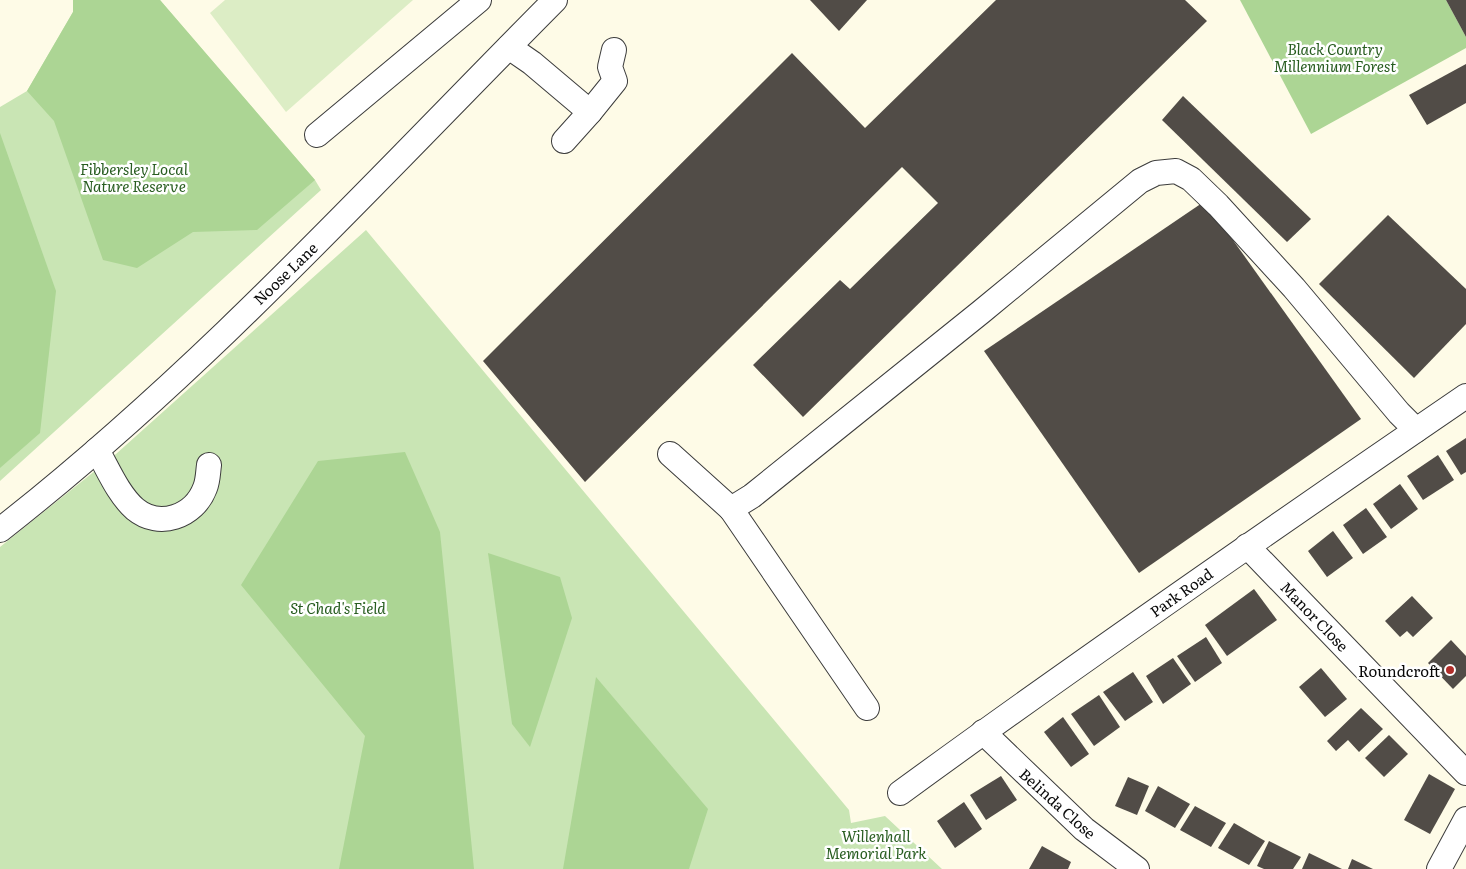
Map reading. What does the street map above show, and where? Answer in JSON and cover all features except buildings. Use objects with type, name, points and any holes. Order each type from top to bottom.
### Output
[{"type":"street","points":[[317,135],[479,0]]},
{"type":"street","name":"Noose Lane","points":[[0,530],[97,450],[179,375],[296,263],[555,0]]},
{"type":"street","points":[[509,47],[532,63],[590,112]]},
{"type":"street","points":[[564,141],[615,81],[610,67],[614,50]]},
{"type":"street","points":[[731,509],[752,496],[1140,182],[1156,173],[1176,171],[1191,178],[1294,288],[1399,413],[1416,430]]},
{"type":"street","name":"Park Road","points":[[900,793],[983,732],[1247,546],[1466,396]]},
{"type":"street","points":[[97,450],[124,496],[136,509],[156,519],[178,517],[193,506],[205,488],[209,465]]},
{"type":"street","points":[[670,454],[731,509],[867,708]]},
{"type":"street","name":"Manor Close","points":[[1247,546],[1466,773]]},
{"type":"street","name":"Belinda Close","points":[[983,732],[1084,829],[1137,869]]},
{"type":"street","points":[[1439,869],[1466,819]]},
{"type":"green space","name":"Fibbersley Local Nature Reserve","points":[[73,0],[160,0],[315,180],[321,190],[0,481],[0,107],[27,91],[73,12]]},
{"type":"green space","points":[[73,0],[160,0],[315,180],[257,230],[193,232],[137,268],[103,260],[54,121],[27,91],[73,12]]},
{"type":"green space","points":[[225,0],[413,0],[286,112],[210,13]]},
{"type":"green space","name":"Black Country Millennium Forest","points":[[1240,0],[1446,0],[1466,37],[1466,48],[1311,134]]},
{"type":"green space","points":[[0,133],[56,291],[40,433],[0,468]]},
{"type":"green space","name":"St Chad's Field","points":[[366,230],[849,810],[851,823],[885,816],[942,869],[0,869],[0,547],[116,454]]},
{"type":"green space","points":[[405,452],[440,532],[474,869],[339,869],[365,736],[241,585],[318,461]]},
{"type":"green space","points":[[488,553],[560,577],[572,618],[530,747],[512,724]]},
{"type":"green space","points":[[596,677],[708,809],[689,869],[563,869]]},
{"type":"place","name":"Roundcroft","points":[[1450,670]]},
{"type":"park label","name":"Willenhall Memorial Park","points":[[876,844]]}]
